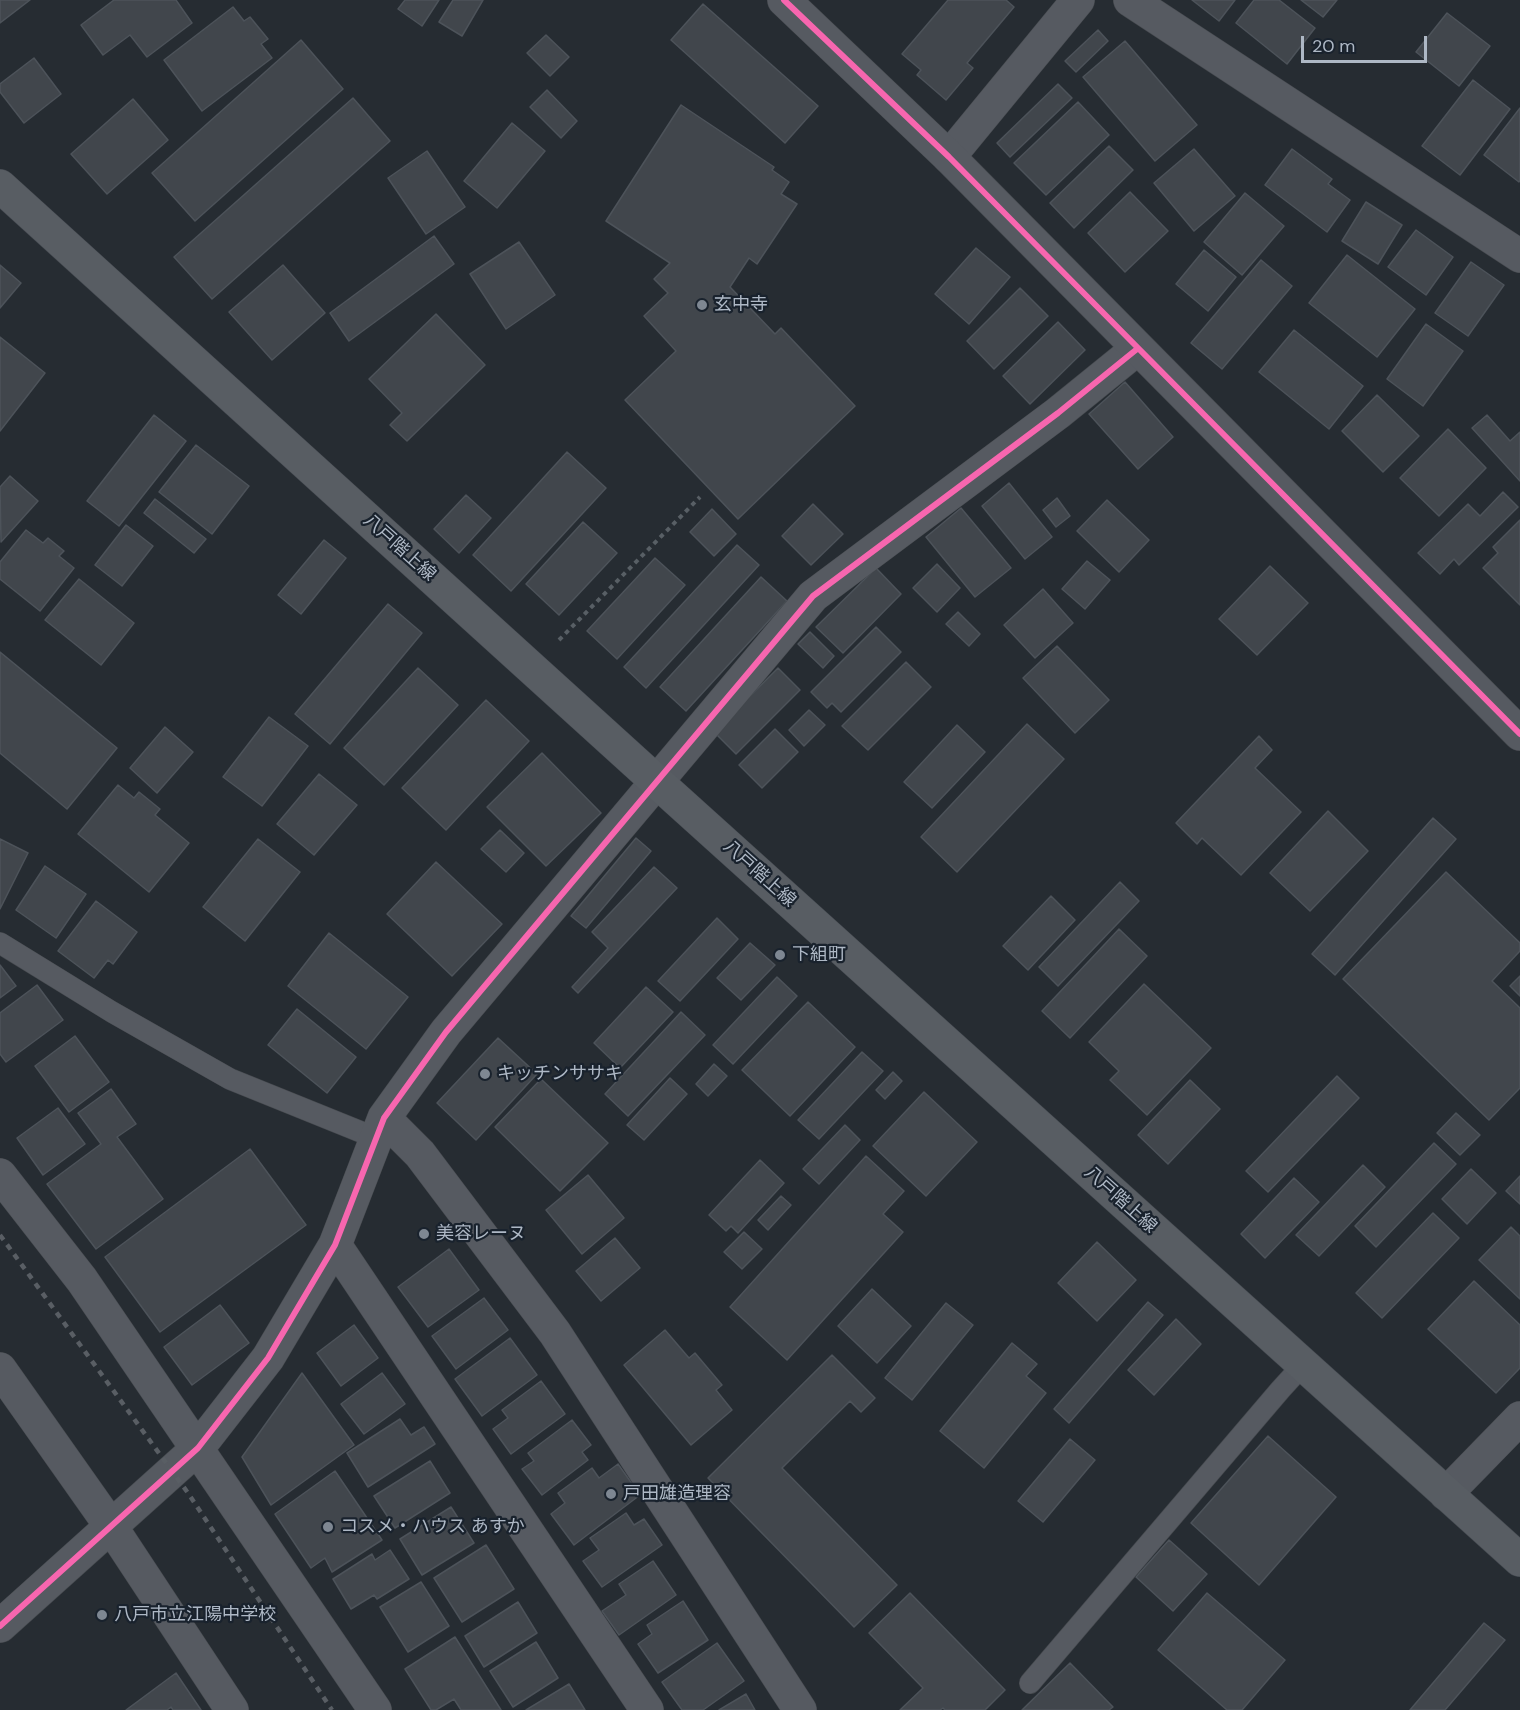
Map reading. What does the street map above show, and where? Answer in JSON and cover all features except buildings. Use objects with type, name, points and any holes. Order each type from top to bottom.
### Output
[{"type":"main road","name":"八戸階上線","points":[[0,186],[1520,1560]]},
{"type":"street","points":[[784,0],[949,157],[1520,734]]},
{"type":"street","points":[[949,157],[1078,0]]},
{"type":"street","points":[[1130,0],[1520,256]]},
{"type":"street","points":[[0,1626],[198,1448],[268,1358],[335,1245],[380,1128],[446,1032],[813,596],[1058,413],[1137,349]]},
{"type":"street","points":[[380,1128],[420,1154],[555,1333],[800,1710]]},
{"type":"street","points":[[0,1175],[82,1280],[375,1710]]},
{"type":"street","points":[[335,1245],[647,1710]]},
{"type":"street","points":[[0,1369],[110,1525],[232,1710]]},
{"type":"street","points":[[1446,1494],[1520,1418]]},
{"type":"lane","points":[[0,943],[112,1012],[230,1080],[380,1128]]},
{"type":"lane","points":[[1030,1683],[1303,1365]]},
{"type":"path","points":[[553,647],[700,497]]},
{"type":"railway","points":[[0,1235],[188,1493],[332,1710]]},
{"type":"cycle path","points":[[784,0],[949,157],[1520,734]]},
{"type":"cycle path","points":[[0,1626],[198,1448],[268,1358],[335,1245],[384,1118],[446,1032],[813,596],[1058,413],[1137,349]]},
{"type":"place","name":"玄中寺","points":[[702,305]]},
{"type":"place","name":"下組町","points":[[780,955]]},
{"type":"place","name":"キッチンササキ","points":[[485,1074]]},
{"type":"place","name":"美容レーヌ","points":[[424,1234]]},
{"type":"place","name":"戸田雄造理容","points":[[611,1494]]},
{"type":"place","name":"コスメ・ハウス あすか","points":[[328,1527]]},
{"type":"place","name":"八戸市立江陽中学校","points":[[102,1615]]}]
